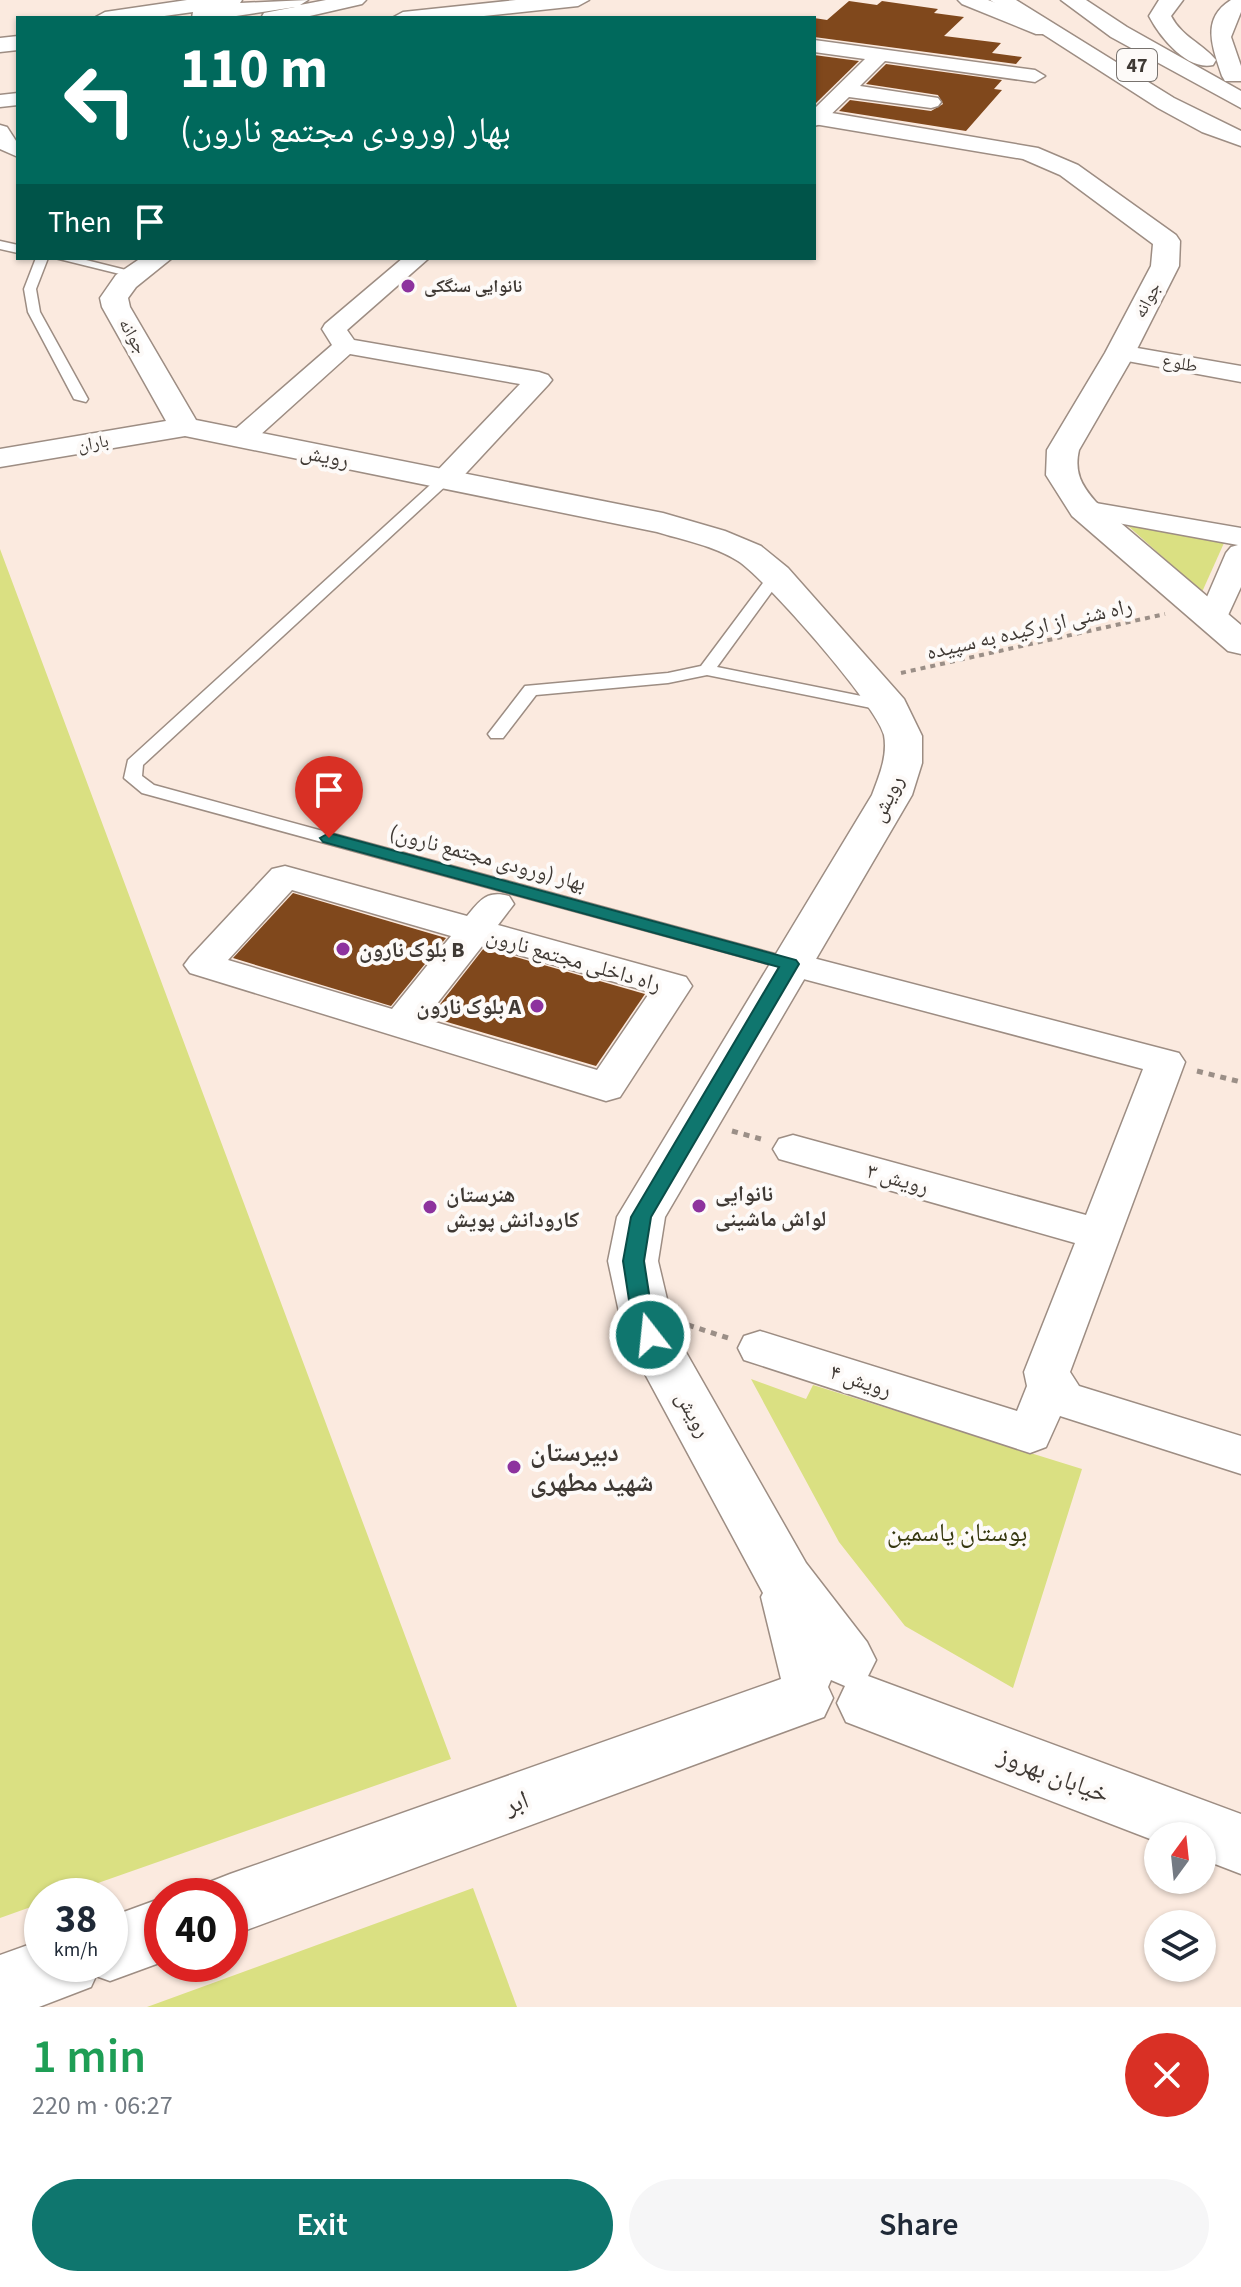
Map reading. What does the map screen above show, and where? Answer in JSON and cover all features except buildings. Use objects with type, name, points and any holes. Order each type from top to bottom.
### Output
[{"type":"main road","points":[[119,16],[231,0]]},
{"type":"main road","points":[[192,16],[297,0]]},
{"type":"main road","points":[[281,16],[355,0]]},
{"type":"main road","points":[[422,16],[578,0]]},
{"type":"main road","points":[[969,0],[1044,29]]},
{"type":"main road","points":[[1001,0],[1166,103],[1210,127],[1241,139]]},
{"type":"main road","name":"47","points":[[1036,0],[1136,65],[1241,124]]},
{"type":"main road","name":"47","points":[[1072,0],[1119,32],[1241,101]]},
{"type":"main road","points":[[1172,0],[1160,16],[1166,29],[1176,41],[1237,79]]},
{"type":"main road","points":[[1237,79],[1226,62],[1220,37],[1228,11],[1241,3]]},
{"type":"main road","name":"جوانه","points":[[816,118],[999,147],[1051,160],[1167,241],[1165,266],[1120,353],[1063,450],[1058,467],[1066,488],[1084,509],[1241,643]]},
{"type":"main road","name":"جوانه","points":[[147,266],[118,288],[114,298],[116,307],[185,427]]},
{"type":"main road","name":"رویش","points":[[185,427],[675,527],[749,553],[776,575],[880,693],[903,736],[903,763],[892,795],[641,1217],[633,1261],[650,1335],[786,1580],[830,1683]]},
{"type":"main road","name":"باران","points":[[0,458],[185,427]]},
{"type":"main road","name":"خیابان بهروز","points":[[830,1683],[1241,1844]]},
{"type":"main road","name":"ابر","points":[[248,1898],[830,1683]]},
{"type":"main road","points":[[0,1988],[24,1980]]},
{"type":"street","points":[[816,46],[1035,76]]},
{"type":"street","points":[[816,117],[880,55]]},
{"type":"street","points":[[845,90],[931,102]]},
{"type":"street","points":[[415,260],[334,329],[345,346],[539,380],[445,479]]},
{"type":"street","points":[[241,438],[345,346]]},
{"type":"street","name":"طلوع","points":[[1120,353],[1241,374]]},
{"type":"street","points":[[1157,375],[1241,389]]},
{"type":"street","points":[[1084,509],[1241,537]]},
{"type":"street","points":[[1204,614],[1241,553]]},
{"type":"street","name":"راه داخلی مجتمع نارون","points":[[285,877],[493,908],[673,986],[606,1087],[401,1024],[203,965],[285,877]]},
{"type":"street","name":"راه داخلی مجتمع نارون","points":[[401,1024],[493,908]]},
{"type":"street","points":[[790,964],[1165,1062],[1047,1372],[1050,1386],[1063,1399],[1241,1455]]},
{"type":"street","name":"رویش ۳","points":[[793,1149],[1099,1234]]},
{"type":"street","name":"رویش ۴","points":[[760,1348],[1030,1434],[1050,1386]]},
{"type":"lane","points":[[41,260],[30,289],[34,312],[81,399]]},
{"type":"lane","points":[[82,260],[147,266]]},
{"type":"lane","name":"بهار (ورودی مجتمع نارون)","points":[[445,479],[134,764],[133,778],[148,789],[493,908],[790,964]]},
{"type":"lane","points":[[707,670],[776,575]]},
{"type":"lane","points":[[497,734],[524,700],[660,687],[668,678],[707,670],[880,693]]},
{"type":"path","name":"راه شنی از ارکیده به سپیده","points":[[880,693],[1204,614]]},
{"type":"path","points":[[1165,1062],[1241,1082]]},
{"type":"path","points":[[698,1120],[793,1149]]},
{"type":"path","points":[[643,1312],[760,1348]]},
{"type":"green space","points":[[1127,525],[1224,543],[1202,592]]},
{"type":"green space","points":[[0,549],[451,1759],[112,1878],[24,1878],[24,1909],[0,1918]]},
{"type":"green space","name":"بوستان یاسمین","points":[[751,1379],[806,1399],[813,1385],[1082,1469],[1013,1688],[905,1626],[839,1542]]},
{"type":"green space","points":[[473,1888],[517,2007],[147,2007],[215,1982],[248,1982],[248,1970]]},
{"type":"place","name":"نانوایی سنگکی","points":[[408,286]]},
{"type":"place","name":"بلوک نارون B","points":[[343,949]]},
{"type":"place","name":"بلوک نارون A","points":[[537,1006]]},
{"type":"place","name":"نانوایی لواش ماشینی","points":[[699,1206]]},
{"type":"place","name":"هنرستان کارودانش پویش","points":[[430,1207]]},
{"type":"place","name":"دبیرستان شهید مطهری","points":[[514,1467]]},
{"type":"route","points":[[329,838],[790,964],[641,1217],[633,1261],[650,1335]]}]
